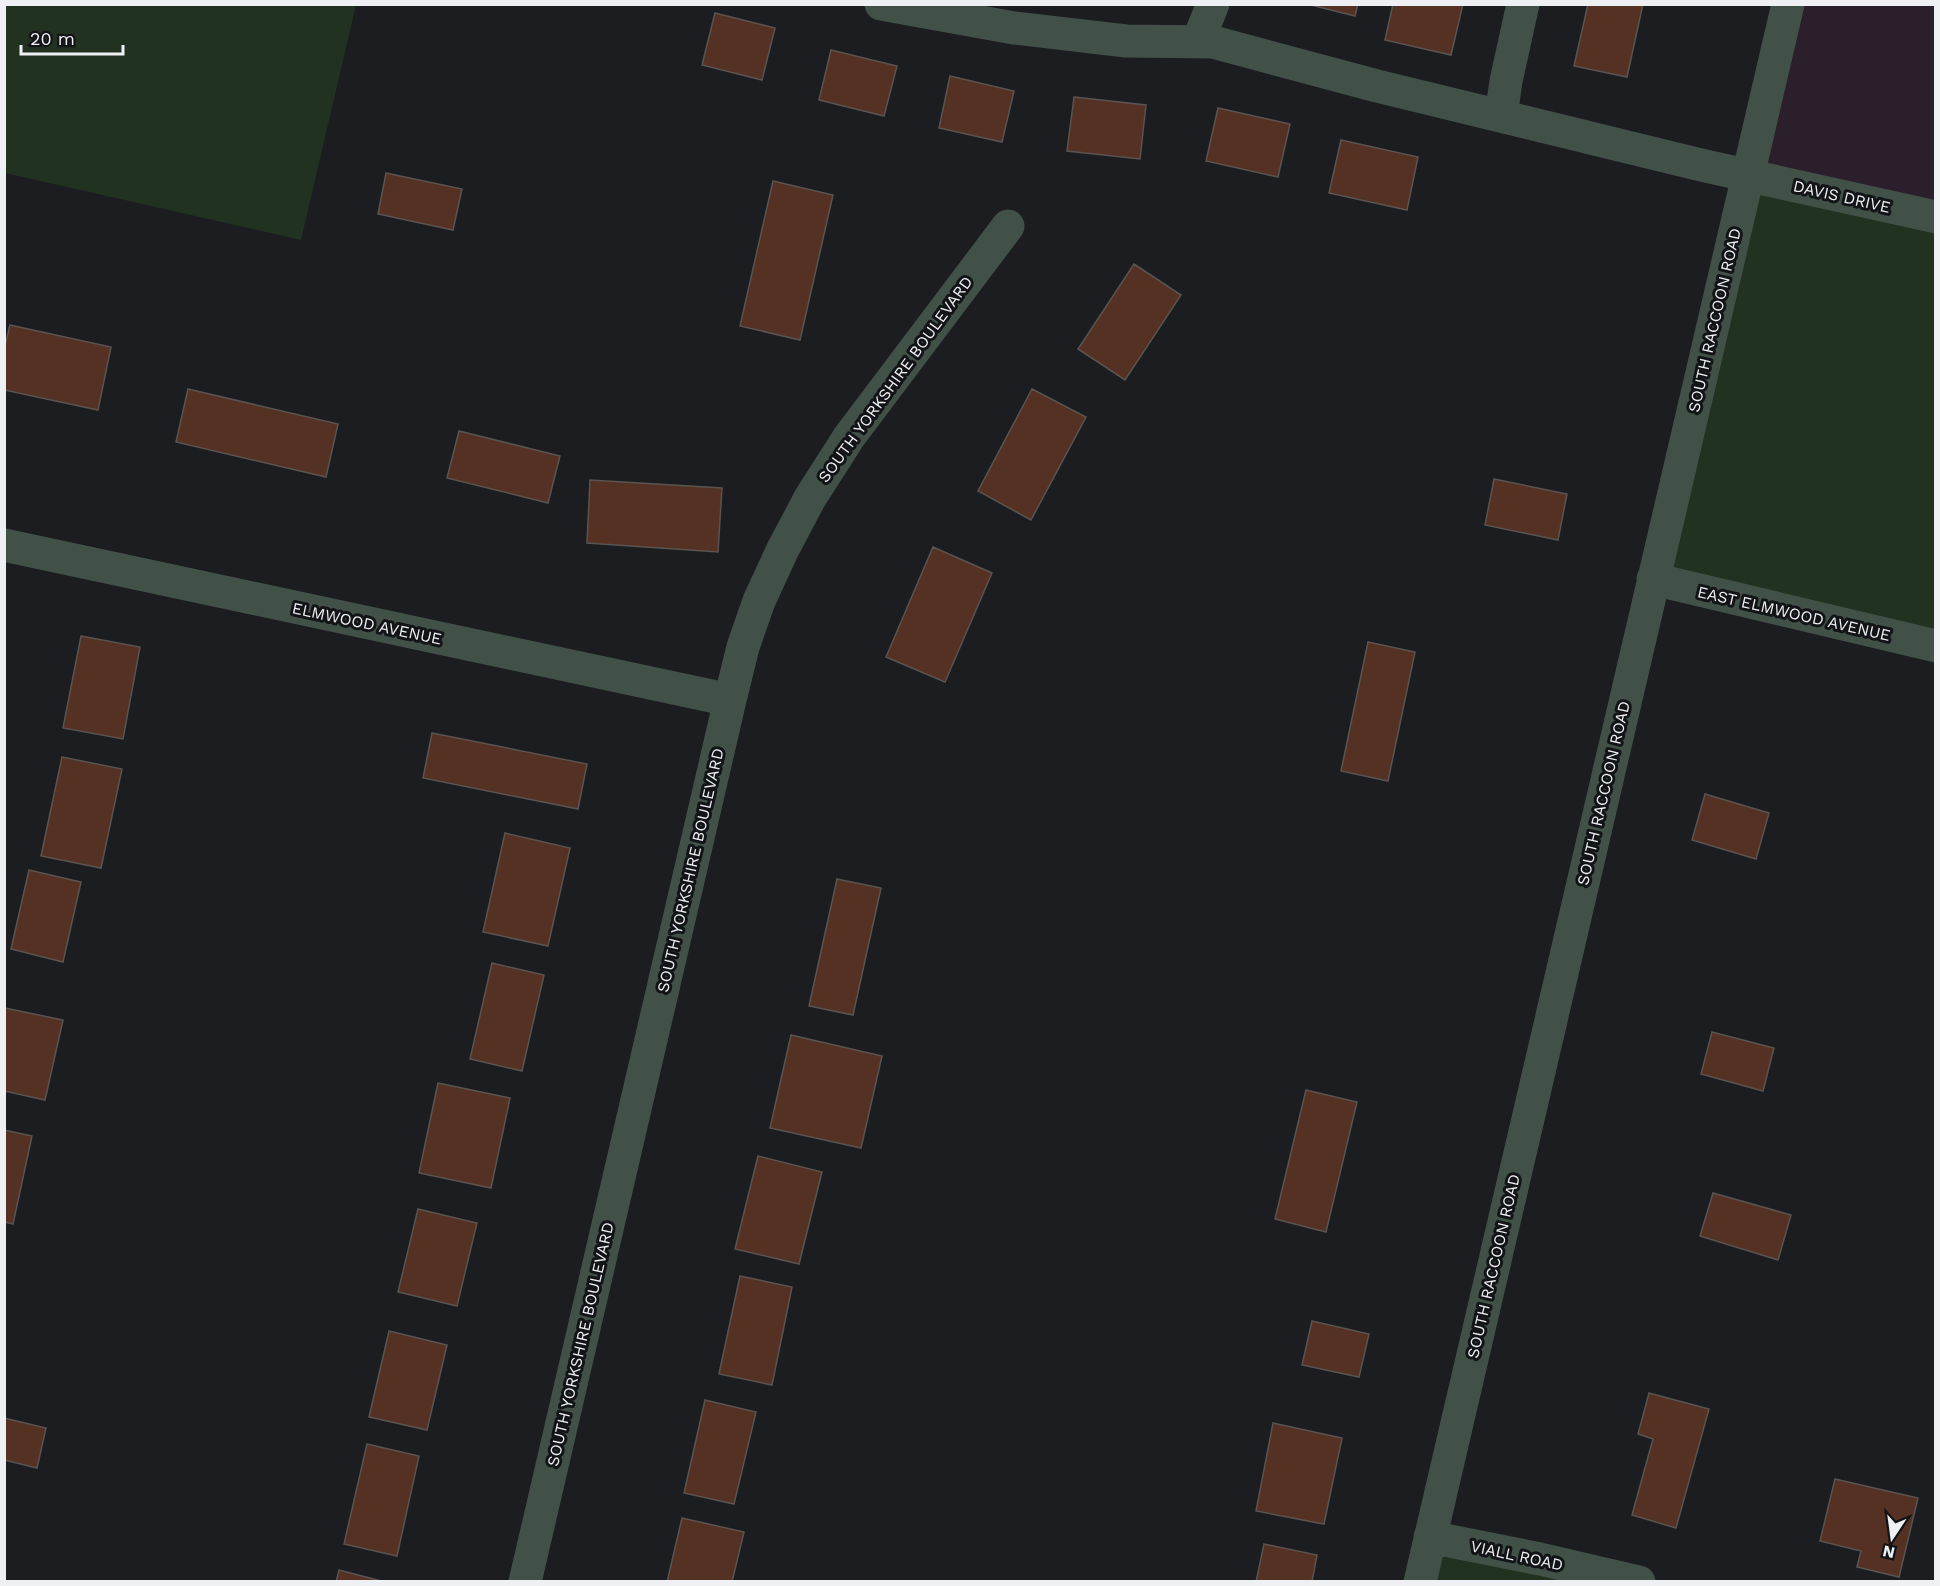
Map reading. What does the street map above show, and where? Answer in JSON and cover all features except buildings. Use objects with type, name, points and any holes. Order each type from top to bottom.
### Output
[{"type":"street","name":"DAVIS DRIVE","points":[[881,4],[1014,28],[1126,41],[1213,42],[1377,86],[1935,217]]},
{"type":"street","points":[[1198,41],[1213,4]]},
{"type":"street","points":[[1501,116],[1506,81],[1523,4]]},
{"type":"street","name":"SOUTH RACCOON ROAD","points":[[1420,1581],[1788,4]]},
{"type":"street","name":"SOUTH YORKSHIRE BOULEVARD","points":[[525,1581],[730,700],[743,646],[759,601],[810,498],[849,437],[1008,226]]},
{"type":"street","name":"ELMWOOD AVENUE","points":[[4,545],[730,700]]},
{"type":"street","name":"EAST ELMWOOD AVENUE","points":[[1653,579],[1935,646]]},
{"type":"street","name":"VIALL ROAD","points":[[1430,1537],[1540,1558],[1639,1581]]},
{"type":"shaded area","points":[[1788,5],[1935,5],[1935,217],[1748,174]]},
{"type":"green space","points":[[5,4],[356,5],[301,240],[5,173]]},
{"type":"green space","points":[[1748,174],[1935,217],[1935,646],[1653,579]]},
{"type":"green space","points":[[1430,1537],[1639,1582],[1420,1582]]}]
